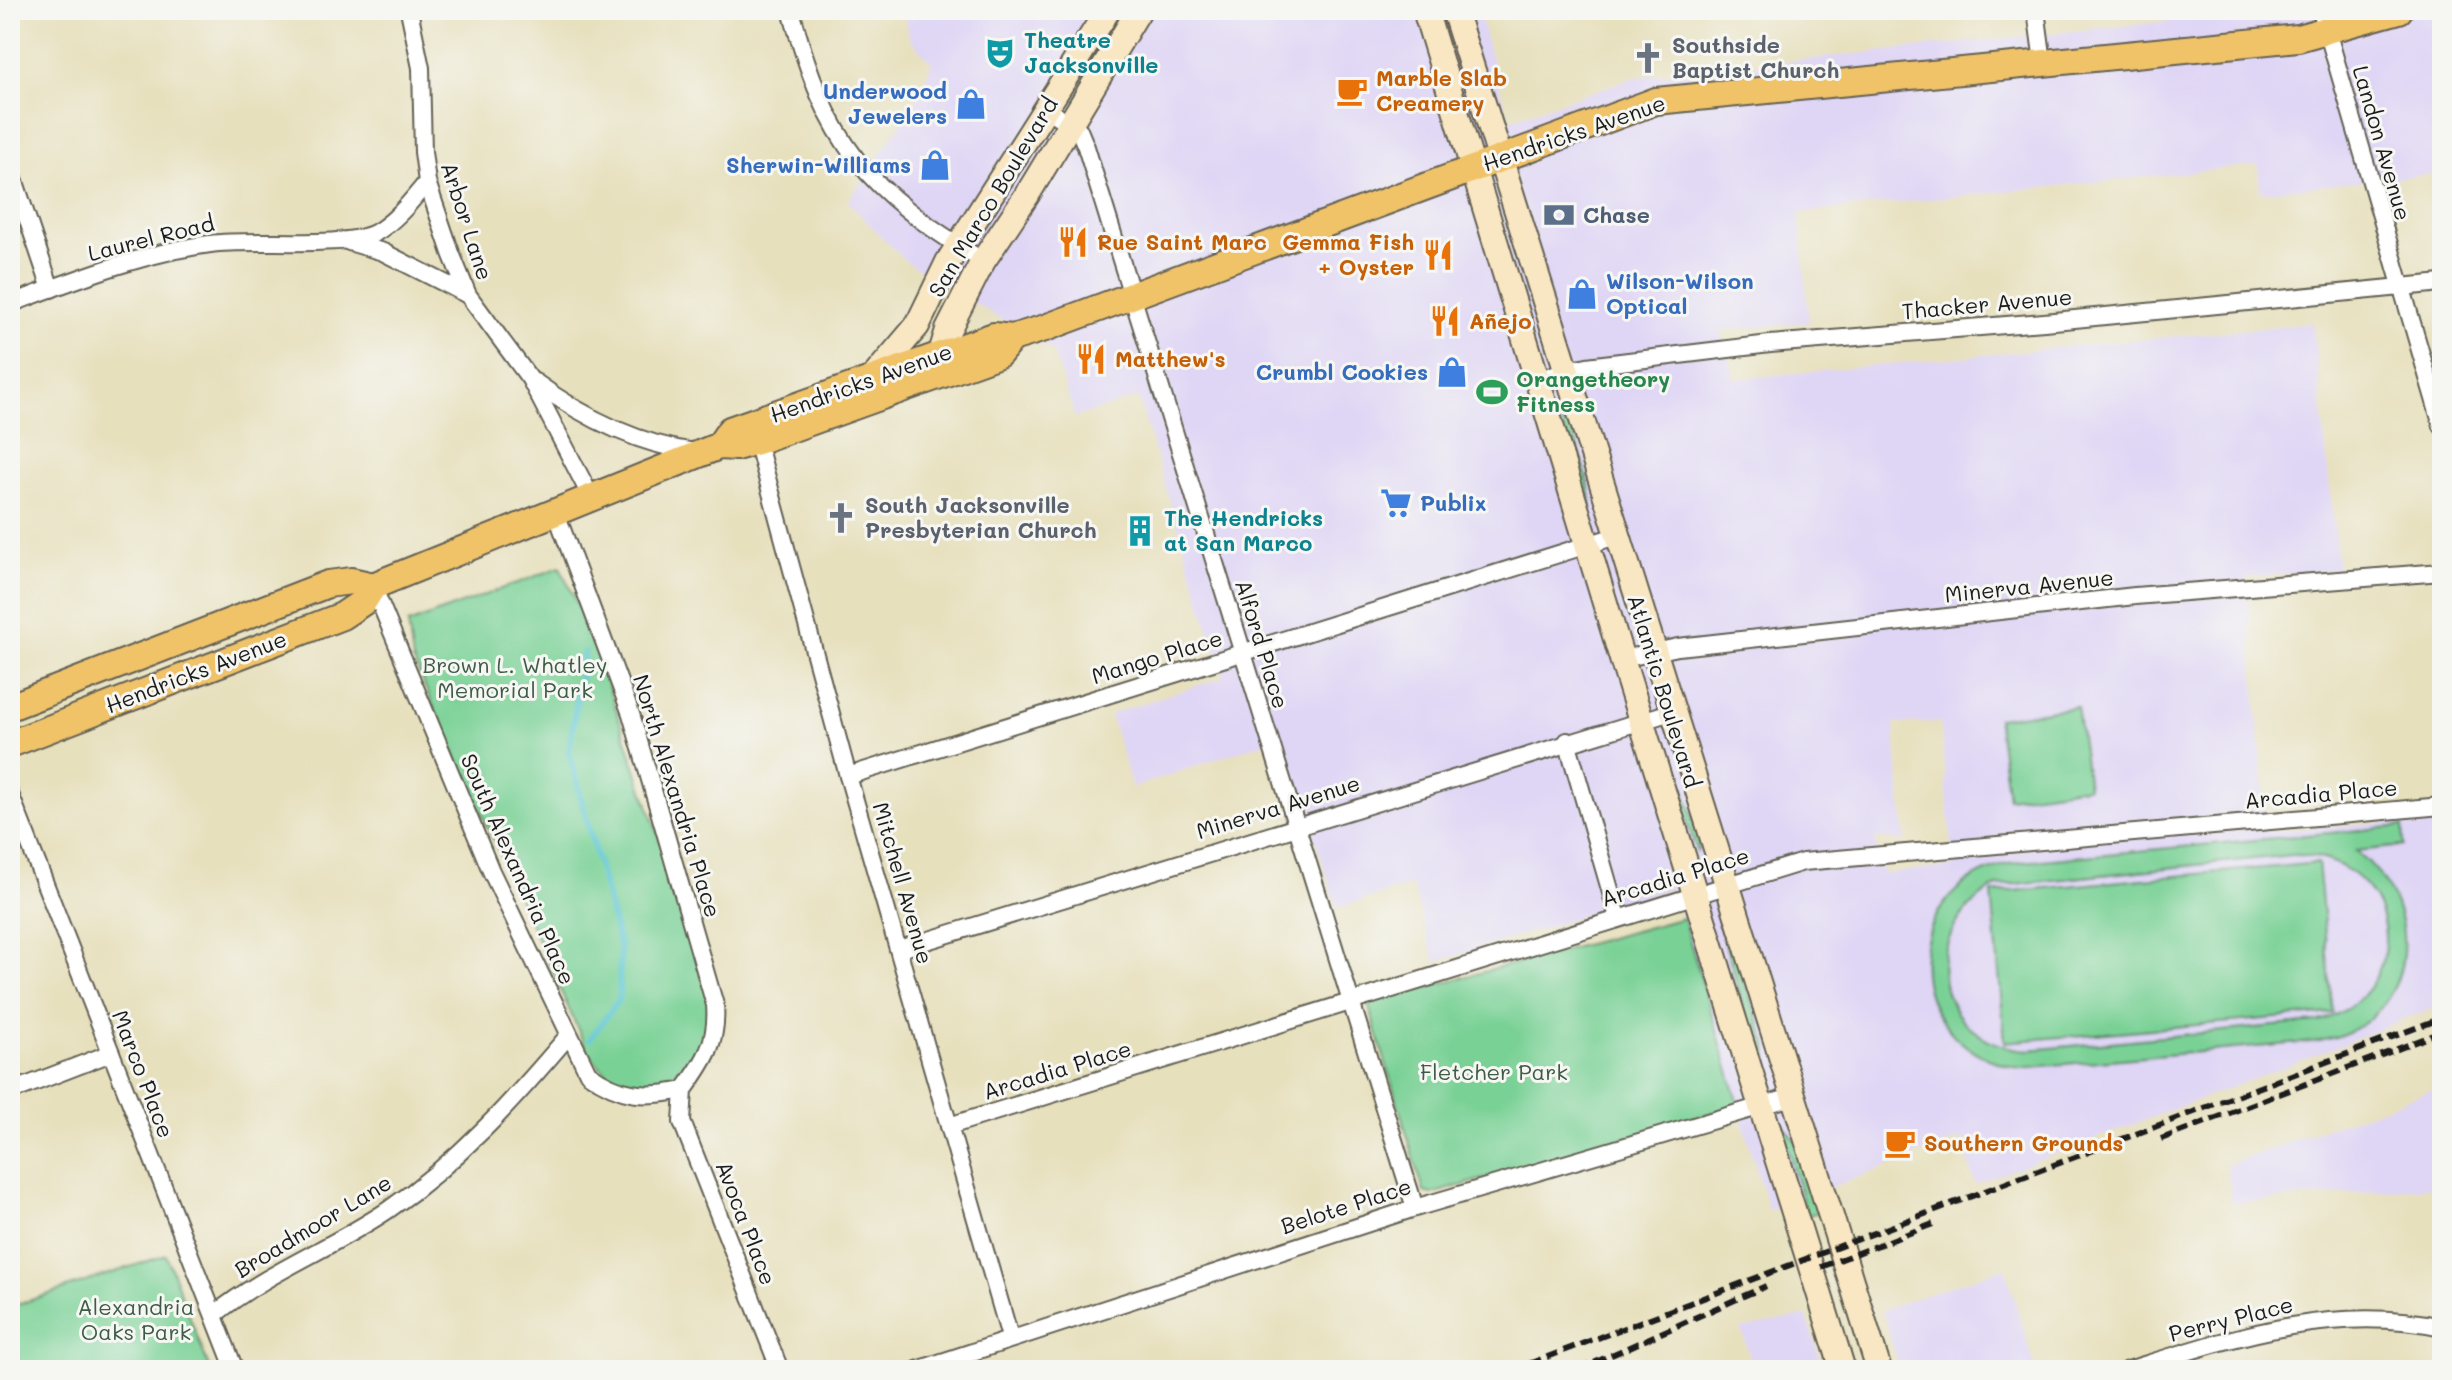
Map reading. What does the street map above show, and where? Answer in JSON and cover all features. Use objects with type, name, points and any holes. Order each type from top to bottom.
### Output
[{"type":"main road","name":"San Marco Boulevard","points":[[872,379],[917,326],[960,247],[1108,10]]},
{"type":"main road","name":"San Marco Boulevard","points":[[942,353],[948,330],[983,261],[1139,10]]},
{"type":"main road","name":"Atlantic Boulevard","points":[[1425,10],[1640,719],[1843,1370]]},
{"type":"main road","name":"Atlantic Boulevard","points":[[1454,10],[1652,652],[1879,1370]]},
{"type":"main road","name":"Hendricks Avenue","points":[[711,450],[730,430],[942,353],[994,336],[1012,338],[1133,297],[1472,168],[1672,98],[2298,38],[2324,20],[2399,10]]},
{"type":"main road","name":"Hendricks Avenue","points":[[10,707],[328,584],[351,581],[373,586],[711,450],[757,441],[999,354],[1012,338]]},
{"type":"main road","points":[[897,392],[934,371],[942,353]]},
{"type":"main road","name":"Hendricks Avenue","points":[[10,744],[342,616],[363,602],[373,586]]},
{"type":"street","name":"Arbor Lane","points":[[409,10],[421,68],[423,152],[427,182],[468,295],[530,379],[592,499]]},
{"type":"street","points":[[791,10],[821,103],[849,152],[900,207],[983,261]]},
{"type":"street","points":[[2036,10],[2043,62]]},
{"type":"street","name":"Landon Avenue","points":[[2324,20],[2442,426]]},
{"type":"street","points":[[1046,109],[1070,123]]},
{"type":"street","name":"Alford Place","points":[[1070,123],[1079,130],[1086,147],[1415,1208]]},
{"type":"street","points":[[10,167],[51,289]]},
{"type":"street","name":"Laurel Road","points":[[10,304],[206,244],[246,239],[349,242],[375,232],[402,211],[427,182]]},
{"type":"street","points":[[349,242],[396,258],[468,295]]},
{"type":"street","name":"Thacker Avenue","points":[[1537,381],[1565,370],[1770,344],[2442,283]]},
{"type":"street","name":"Arbor Lane","points":[[530,379],[626,434],[665,447],[711,450]]},
{"type":"street","name":"Mitchell Avenue","points":[[757,441],[848,776],[1010,1337]]},
{"type":"street","name":"North Alexandria Place","points":[[556,513],[631,714],[715,1005],[715,1039],[710,1053],[684,1090]]},
{"type":"street","name":"Mango Place","points":[[848,776],[1616,536]]},
{"type":"street","name":"Minerva Avenue","points":[[1622,659],[1652,652],[2135,596],[2442,572]]},
{"type":"street","name":"South Alexandria Place","points":[[373,586],[491,871],[588,1073],[617,1092],[647,1097],[684,1090]]},
{"type":"street","name":"Minerva Avenue","points":[[900,949],[1567,741],[1671,712]]},
{"type":"street","points":[[1567,741],[1618,917]]},
{"type":"street","name":"Marco Place","points":[[10,794],[235,1370]]},
{"type":"street","name":"Arcadia Place","points":[[949,1126],[1803,862],[2442,806]]},
{"type":"street","name":"Broadmoor Lane","points":[[214,1315],[230,1301],[341,1240],[432,1176],[502,1114],[568,1036]]},
{"type":"street","points":[[10,1092],[111,1053]]},
{"type":"street","name":"Avoca Place","points":[[684,1090],[682,1122],[780,1370]]},
{"type":"street","name":"Belote Place","points":[[917,1370],[1010,1337],[1415,1208],[1792,1097]]},
{"type":"street","name":"Perry Place","points":[[2128,1370],[2283,1325],[2385,1319],[2442,1327]]},
{"type":"shaded area","points":[[903,10],[1478,10],[1509,120],[1636,77],[2179,20],[2178,10],[2442,10],[2442,173],[2260,192],[2258,165],[1799,213],[1809,322],[1720,330],[1735,379],[2313,323],[2338,570],[2246,577],[2267,831],[2442,818],[2442,1004],[2288,1066],[1975,1184],[1961,1138],[1769,1211],[1673,888],[1435,962],[1412,885],[1337,908],[1283,736],[1132,788],[1110,714],[1224,677],[1138,397],[1075,417],[1053,351],[905,261],[848,202],[917,100],[932,63],[910,39]],"holes":[[[1940,722],[1954,866],[1884,874],[1874,838],[1905,841],[1894,724]]]},
{"type":"shaded area","points":[[2442,1086],[2442,1186],[2232,1203],[2227,1165]]},
{"type":"shaded area","points":[[2005,1267],[2035,1370],[1900,1370],[1882,1310]]},
{"type":"shaded area","points":[[1806,1315],[1824,1370],[1754,1370],[1741,1329]]},
{"type":"green space","points":[[1553,394],[1565,413],[1579,450],[1589,487],[1590,511],[1587,509]]},
{"type":"green space","name":"Brown L. Whatley Memorial Park","points":[[560,567],[588,626],[682,906],[710,1004],[705,1049],[680,1084],[650,1087],[628,1085],[609,1075],[588,1052],[413,660],[408,624]]},
{"type":"green space","points":[[2077,707],[2088,787],[2008,798],[1997,718]]},
{"type":"green space","points":[[1662,744],[1674,762],[1685,790],[1700,844],[1697,852]]},
{"type":"green space","points":[[2403,826],[2404,846],[2356,851],[2380,876],[2396,904],[2403,934],[2402,964],[2392,991],[2374,1015],[2348,1032],[2313,1042],[2020,1068],[1978,1054],[1948,1029],[1930,998],[1924,963],[1931,929],[1949,898],[1979,875],[2021,862]],"holes":[[[2291,855],[2328,860],[2356,876],[2375,900],[2384,927],[2383,956],[2372,984],[2350,1007],[2316,1022],[2029,1050],[1996,1043],[1971,1028],[1954,1008],[1945,983],[1944,957],[1953,930],[1970,906],[1997,886]]]},
{"type":"green space","points":[[2318,863],[2333,1013],[2005,1042],[1992,893]]},
{"type":"green space","name":"Fletcher Park","points":[[1683,918],[1739,1105],[1432,1194],[1424,1192],[1368,1003]]},
{"type":"green space","points":[[1721,920],[1767,1043],[1769,1073],[1765,1075],[1719,924]]},
{"type":"green space","points":[[1780,1121],[1797,1142],[1820,1211],[1807,1216]]},
{"type":"green space","name":"Alexandria Oaks Park","points":[[166,1255],[210,1370],[10,1370],[10,1307]]},
{"type":"waterway","points":[[584,652],[569,751],[620,948],[619,999],[590,1039]]},
{"type":"railway","points":[[1513,1370],[2442,1018]]},
{"type":"railway","points":[[2161,1139],[2442,1032]]},
{"type":"railway","points":[[1821,1267],[1933,1224]]},
{"type":"railway","points":[[1578,1370],[1766,1286]]},
{"type":"place","name":"Theatre Jacksonville","points":[[1000,53]]},
{"type":"place","name":"Southside Baptist Church","points":[[1648,58]]},
{"type":"place","name":"Marble Slab Creamery","points":[[1352,91]]},
{"type":"place","name":"Underwood Jewelers","points":[[971,104]]},
{"type":"place","name":"Sherwin-Williams","points":[[935,165]]},
{"type":"place","name":"Chase","points":[[1559,215]]},
{"type":"place","name":"Rue Saint Marc","points":[[1073,242]]},
{"type":"place","name":"Gemma Fish + Oyster","points":[[1438,255]]},
{"type":"place","name":"Wilson-Wilson Optical","points":[[1582,294]]},
{"type":"place","name":"Añejo","points":[[1445,321]]},
{"type":"place","name":"Matthew's","points":[[1091,359]]},
{"type":"place","name":"Crumbl Cookies","points":[[1452,372]]},
{"type":"place","name":"Orangetheory Fitness","points":[[1492,392]]},
{"type":"place","name":"Publix","points":[[1396,503]]},
{"type":"place","name":"South Jacksonville Presbyterian Church","points":[[841,518]]},
{"type":"place","name":"The Hendricks at San Marco","points":[[1140,531]]},
{"type":"place","name":"Southern Grounds","points":[[1900,1143]]}]
